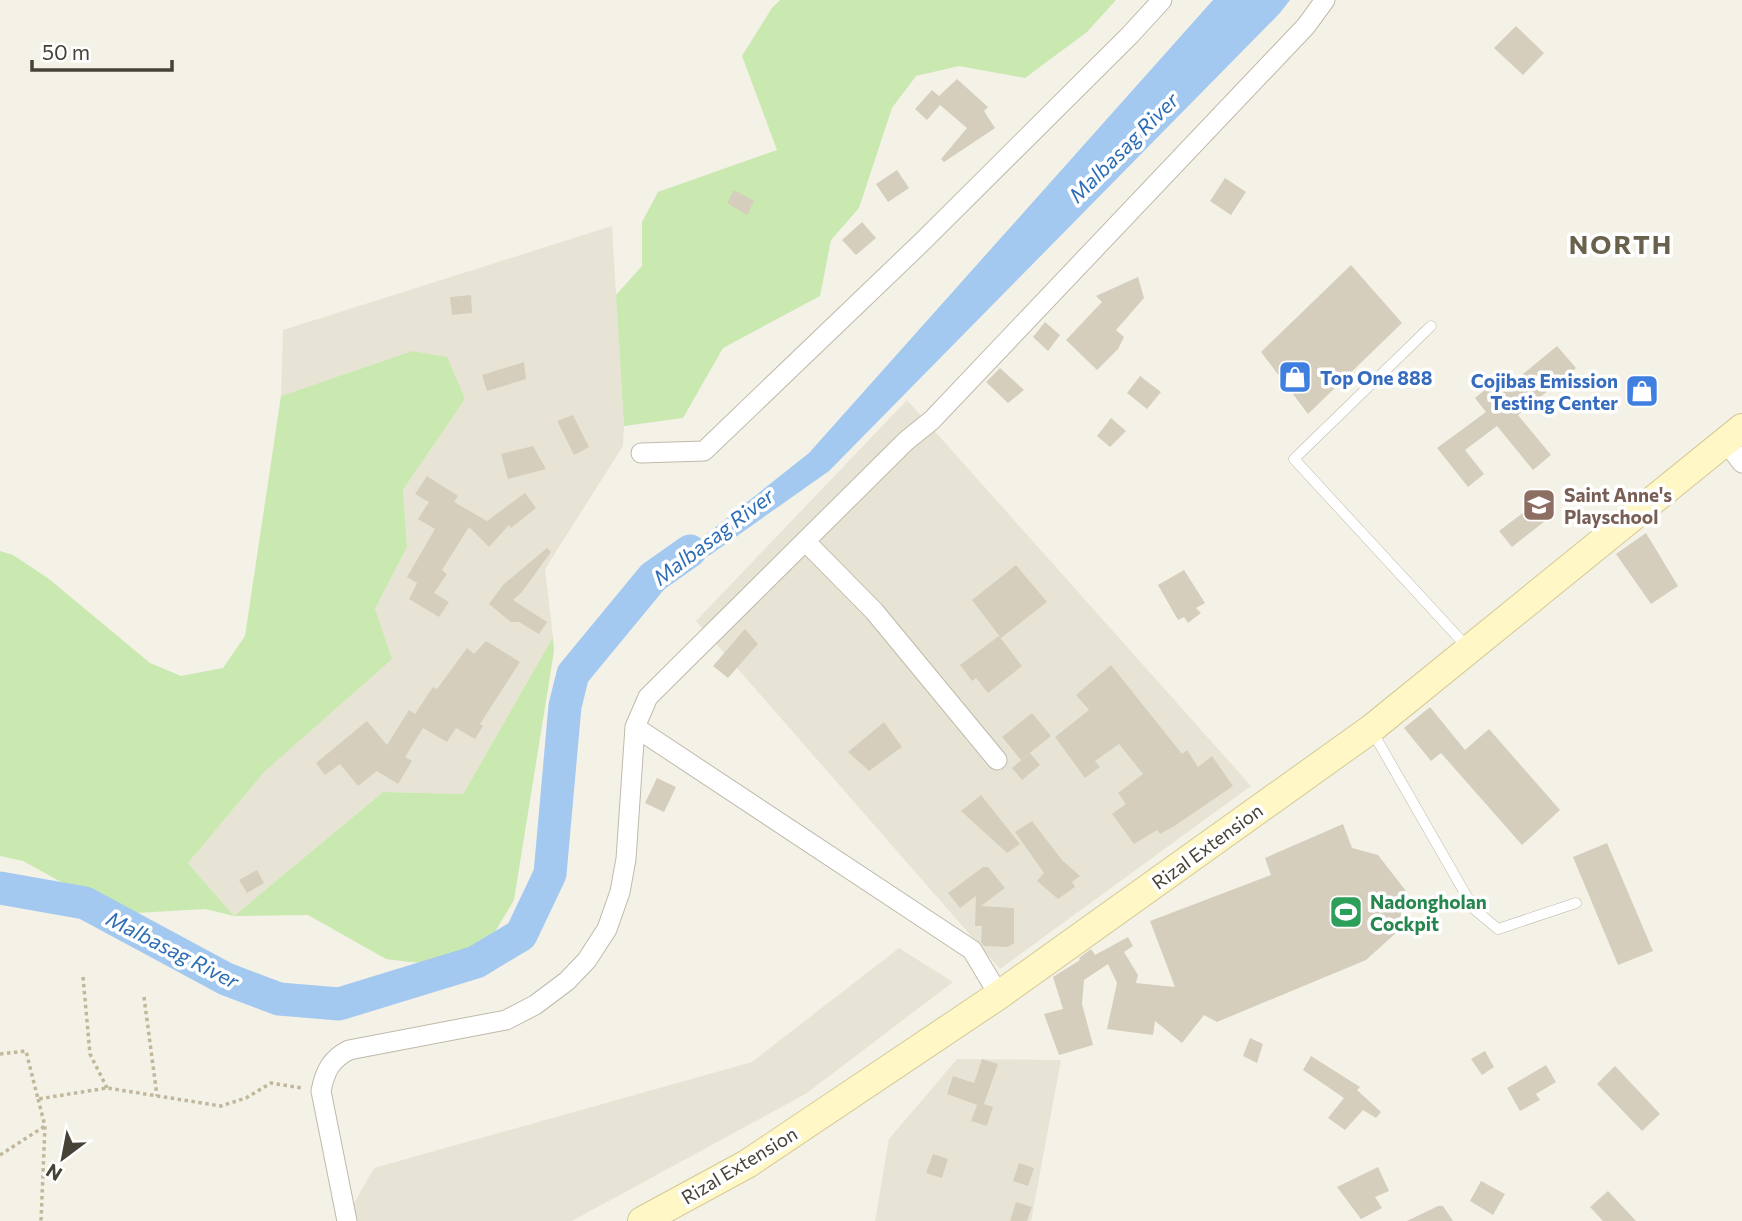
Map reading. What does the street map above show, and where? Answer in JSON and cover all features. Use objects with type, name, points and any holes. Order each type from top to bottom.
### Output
[{"type":"street","points":[[640,453],[704,451],[923,241],[1162,0]]},
{"type":"street","points":[[347,1221],[321,1091],[325,1074],[336,1057],[349,1051],[506,1020],[535,1005],[567,981],[587,960],[607,929],[620,892],[626,859],[635,727],[649,697],[906,441],[932,420],[1306,26],[1325,0]]},
{"type":"street","name":"Rizal Extension","points":[[642,1221],[747,1164],[999,995],[1371,729],[1469,649],[1737,444]]},
{"type":"street","points":[[805,541],[874,611],[996,760]]},
{"type":"street","points":[[635,727],[972,950],[999,995]]},
{"type":"lane","points":[[1431,326],[1294,459],[1469,649]]},
{"type":"lane","points":[[1371,729],[1474,909],[1498,929],[1576,903]]},
{"type":"path","points":[[83,977],[90,1054],[107,1088]]},
{"type":"path","points":[[144,997],[157,1096]]},
{"type":"path","points":[[0,1054],[26,1051],[45,1126],[41,1221]]},
{"type":"path","points":[[38,1099],[107,1088],[221,1107],[246,1098],[271,1083],[321,1091]]},
{"type":"path","points":[[0,1155],[45,1126]]},
{"type":"shaded area","points":[[612,226],[623,446],[545,569],[553,637],[463,794],[383,792],[234,916],[188,863],[265,771],[375,609],[407,547],[403,490],[465,399],[412,351],[281,396],[283,330]]},
{"type":"shaded area","points":[[907,400],[1251,786],[1000,969],[696,621]]},
{"type":"shaded area","points":[[899,948],[953,982],[807,1093],[572,1221],[344,1221],[374,1168],[752,1062]]},
{"type":"shaded area","points":[[957,1059],[1061,1060],[1031,1221],[875,1221],[889,1139]]},
{"type":"green space","points":[[780,0],[1116,0],[1087,32],[1025,78],[959,66],[916,76],[892,108],[859,208],[831,240],[820,296],[723,348],[683,418],[624,426],[616,295],[642,266],[642,222],[658,192],[777,150],[742,56],[772,8]]},
{"type":"green space","points":[[412,351],[447,357],[465,399],[403,490],[407,547],[375,609],[392,659],[265,771],[188,863],[234,916],[205,909],[119,914],[23,861],[0,856],[0,551],[13,555],[49,579],[150,663],[181,676],[223,668],[245,636],[281,396]]},
{"type":"green space","points":[[553,637],[554,651],[514,900],[493,935],[452,958],[430,963],[409,962],[386,959],[308,915],[234,916],[383,792],[463,794]]},
{"type":"water","points":[[1213,0],[1290,0],[829,471],[710,555],[653,577],[809,453]]},
{"type":"building","points":[[1516,26],[1544,53],[1523,75],[1494,48]]},
{"type":"building","points":[[957,79],[988,107],[984,111],[995,128],[944,162],[941,159],[967,128],[940,105],[927,120],[915,109],[932,90],[939,96]]},
{"type":"building","points":[[897,170],[909,188],[888,202],[876,184]]},
{"type":"building","points":[[1225,178],[1246,192],[1231,215],[1210,201]]},
{"type":"building","points":[[734,190],[754,201],[747,215],[727,203]]},
{"type":"building","points":[[862,222],[876,238],[856,255],[842,240]]},
{"type":"building","points":[[1351,265],[1402,323],[1308,414],[1261,352]]},
{"type":"building","points":[[1138,277],[1144,298],[1116,330],[1124,337],[1118,349],[1097,370],[1066,340],[1102,302],[1096,296]]},
{"type":"building","points":[[471,295],[472,313],[452,315],[450,297]]},
{"type":"building","points":[[1045,322],[1060,335],[1048,351],[1033,337]]},
{"type":"building","points":[[1557,346],[1576,368],[1518,415],[1551,455],[1533,470],[1497,426],[1465,450],[1484,474],[1468,487],[1437,448],[1486,412],[1475,398],[1492,384],[1500,393]]},
{"type":"building","points":[[524,362],[526,379],[487,391],[482,375]]},
{"type":"building","points":[[1000,368],[1024,390],[1008,403],[986,382]]},
{"type":"building","points":[[1140,376],[1161,392],[1147,409],[1127,393]]},
{"type":"building","points":[[573,415],[589,447],[574,455],[557,421]]},
{"type":"building","points":[[1111,418],[1126,431],[1110,447],[1097,436]]},
{"type":"building","points":[[533,446],[546,469],[508,479],[501,454]]},
{"type":"building","points":[[427,476],[458,496],[454,502],[487,521],[525,493],[536,508],[511,528],[509,525],[489,547],[469,527],[442,570],[447,574],[434,593],[449,602],[439,617],[409,599],[417,583],[407,577],[435,529],[418,519],[429,502],[415,494]]},
{"type":"building","points":[[1532,506],[1545,521],[1512,547],[1499,531]]},
{"type":"building","points":[[1646,533],[1678,586],[1651,604],[1616,554]]},
{"type":"building","points":[[547,548],[551,552],[513,600],[547,622],[539,634],[519,622],[511,622],[489,604],[503,585]]},
{"type":"building","points":[[1016,565],[1047,602],[1001,638],[972,600]]},
{"type":"building","points":[[1184,570],[1205,603],[1196,608],[1201,613],[1188,623],[1184,617],[1178,620],[1158,585]]},
{"type":"building","points":[[745,629],[758,644],[728,678],[713,666]]},
{"type":"building","points":[[999,636],[1022,666],[988,693],[976,678],[972,681],[960,665]]},
{"type":"building","points":[[486,641],[520,662],[480,724],[483,726],[475,739],[456,728],[447,742],[423,728],[405,757],[412,761],[398,784],[377,771],[358,786],[340,764],[325,775],[316,763],[367,721],[387,745],[409,710],[415,714],[433,687],[437,689],[467,648],[474,654]]},
{"type":"building","points":[[1111,665],[1182,754],[1187,750],[1198,767],[1212,756],[1233,786],[1176,825],[1160,834],[1157,830],[1134,844],[1112,814],[1126,804],[1118,793],[1143,774],[1119,744],[1095,761],[1100,767],[1085,778],[1055,737],[1089,710],[1076,695]]},
{"type":"building","points":[[1430,707],[1465,750],[1489,729],[1560,810],[1522,845],[1441,753],[1431,761],[1404,728]]},
{"type":"building","points":[[1032,713],[1051,736],[1021,760],[1002,737]]},
{"type":"building","points":[[884,722],[902,747],[869,771],[848,752]]},
{"type":"building","points":[[1030,753],[1040,765],[1022,780],[1012,768]]},
{"type":"building","points":[[657,778],[676,787],[664,812],[645,803]]},
{"type":"building","points":[[981,795],[1020,844],[1007,853],[961,811]]},
{"type":"building","points":[[1032,821],[1062,860],[1080,876],[1072,882],[1075,887],[1058,899],[1037,881],[1044,873],[1015,832]]},
{"type":"building","points":[[1343,824],[1352,848],[1378,855],[1406,891],[1397,932],[1366,960],[1217,1022],[1204,1015],[1182,1043],[1155,1021],[1153,1035],[1107,1029],[1117,983],[1108,964],[1084,980],[1082,1004],[1093,1045],[1059,1055],[1044,1014],[1063,1009],[1053,977],[1080,960],[1079,958],[1091,949],[1095,955],[1128,937],[1133,946],[1124,952],[1138,975],[1136,983],[1175,987],[1150,921],[1271,875],[1265,858]]},
{"type":"building","points":[[1607,843],[1653,951],[1618,965],[1573,857]]},
{"type":"building","points":[[983,867],[988,867],[1005,888],[981,906],[1014,908],[1014,943],[1008,947],[984,946],[981,942],[982,926],[975,926],[976,896],[960,908],[948,893]]},
{"type":"building","points":[[257,870],[264,883],[247,893],[239,880]]},
{"type":"building","points":[[1250,1038],[1263,1044],[1257,1063],[1243,1056]]},
{"type":"building","points":[[1485,1051],[1494,1067],[1482,1075],[1471,1059]]},
{"type":"building","points":[[1311,1056],[1360,1087],[1357,1090],[1381,1112],[1376,1118],[1363,1110],[1345,1130],[1328,1118],[1344,1098],[1303,1070]]},
{"type":"building","points":[[982,1059],[998,1064],[984,1104],[993,1107],[987,1126],[971,1121],[977,1105],[947,1094],[953,1076],[974,1083]]},
{"type":"building","points":[[1546,1065],[1556,1082],[1536,1094],[1540,1100],[1520,1111],[1507,1088]]},
{"type":"building","points":[[1615,1066],[1660,1114],[1642,1131],[1597,1084]]},
{"type":"building","points":[[933,1154],[948,1159],[942,1178],[926,1173]]},
{"type":"building","points":[[1019,1163],[1034,1168],[1028,1186],[1013,1181]]},
{"type":"building","points":[[1378,1167],[1389,1191],[1375,1197],[1382,1208],[1361,1219],[1337,1187]]},
{"type":"building","points":[[1481,1181],[1505,1194],[1493,1215],[1470,1201]]},
{"type":"building","points":[[1608,1191],[1636,1221],[1603,1221],[1590,1207]]},
{"type":"building","points":[[1016,1202],[1032,1207],[1027,1221],[1010,1221]]},
{"type":"building","points":[[1443,1206],[1453,1221],[1407,1221]]},
{"type":"waterway","name":"Malbasag River","points":[[0,888],[85,903],[226,979],[279,999],[339,1004],[476,962],[521,935],[550,874],[565,706],[573,674],[653,577],[690,551]]},
{"type":"place","name":"Top One 888","points":[[1295,377]]},
{"type":"place","name":"Cojibas Emission Testing Center","points":[[1642,391]]},
{"type":"place","name":"Saint Anne's Playschool","points":[[1539,505]]},
{"type":"place","name":"Nadongholan Cockpit","points":[[1346,912]]},
{"type":"district","name":"NORTH","points":[[1621,243]]}]
